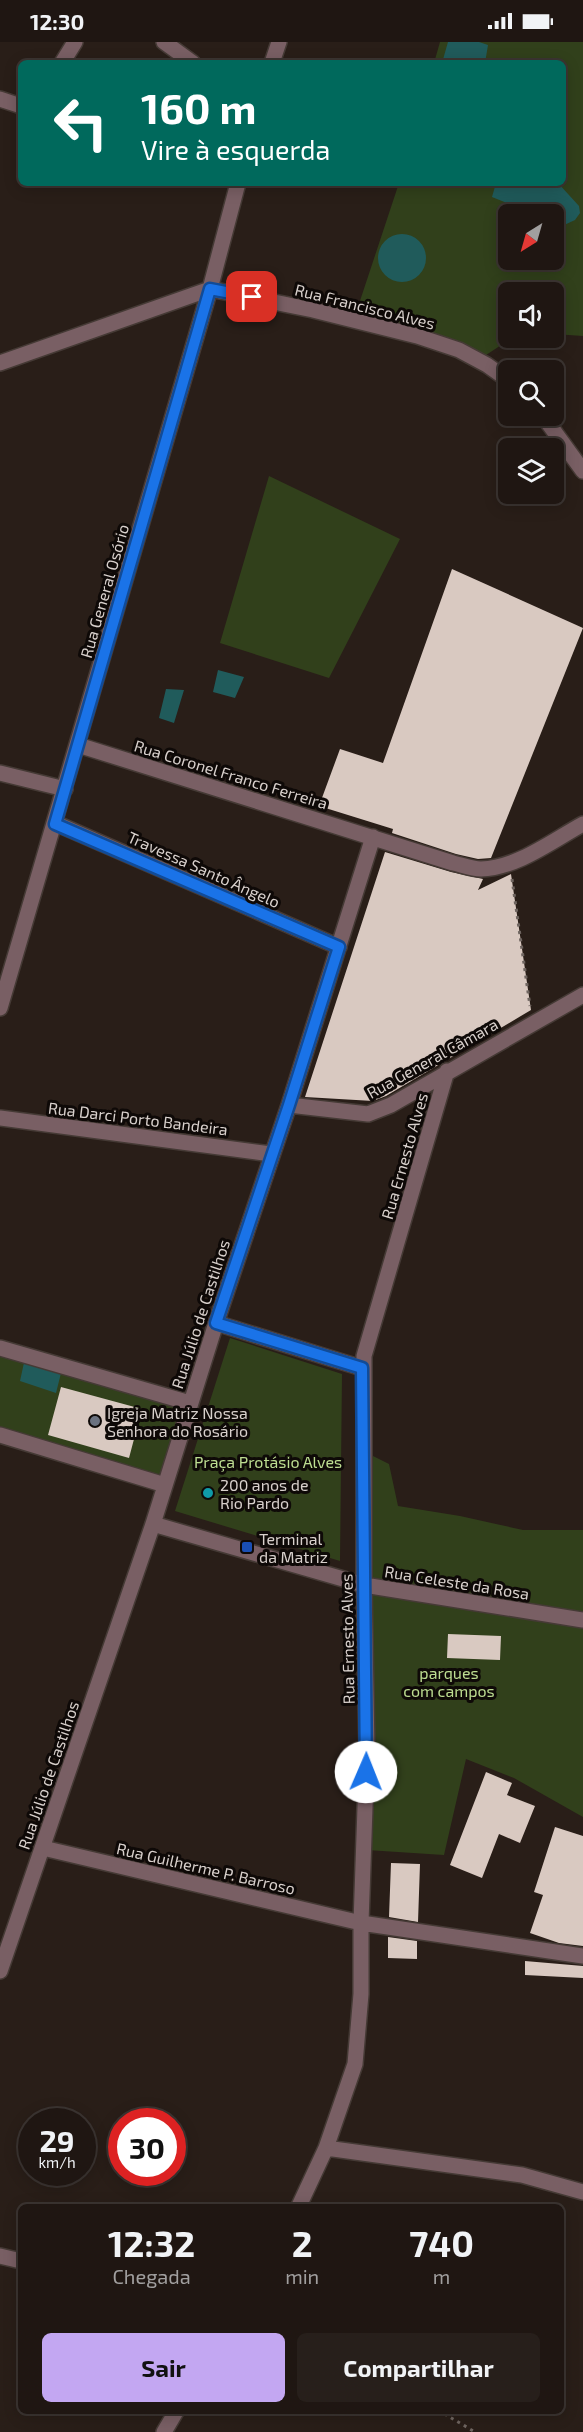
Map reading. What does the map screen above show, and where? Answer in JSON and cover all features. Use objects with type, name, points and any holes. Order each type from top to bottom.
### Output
[{"type":"street","points":[[64,60],[75,42]]},
{"type":"street","points":[[164,42],[190,60]]},
{"type":"street","points":[[276,51],[292,42]]},
{"type":"street","points":[[0,99],[18,105]]},
{"type":"street","name":"Rua General Osório","points":[[0,1008],[210,289],[237,186]]},
{"type":"street","points":[[0,363],[210,289]]},
{"type":"street","name":"Rua Francisco Alves","points":[[210,289],[314,310],[417,336],[459,350],[498,373]]},
{"type":"street","points":[[550,426],[583,471]]},
{"type":"street","name":"Rua Coronel Franco Ferreira","points":[[78,745],[478,869],[497,867],[538,850],[583,824]]},
{"type":"street","points":[[0,773],[65,789]]},
{"type":"street","name":"Travessa Santo Ângelo","points":[[55,824],[339,947]]},
{"type":"street","name":"Rua Júlio de Castilhos","points":[[0,1971],[5,1937],[43,1848],[153,1524],[373,837]]},
{"type":"street","points":[[0,951],[15,955]]},
{"type":"street","name":"Rua General Câmara","points":[[289,1105],[368,1114],[391,1105],[583,995]]},
{"type":"street","name":"Rua Ernesto Alves","points":[[300,2204],[327,2148],[355,2064],[361,1994],[367,1750],[362,1368],[447,1071]]},
{"type":"street","name":"Rua Darci Porto Bandeira","points":[[0,1118],[271,1154]]},
{"type":"street","points":[[216,1323],[362,1368]]},
{"type":"street","points":[[0,1348],[190,1403]]},
{"type":"street","points":[[0,1435],[165,1485]]},
{"type":"street","name":"Rua Celeste da Rosa","points":[[153,1524],[364,1585],[583,1620]]},
{"type":"street","name":"Rua Guilherme P. Barroso","points":[[43,1848],[361,1923],[583,1956]]},
{"type":"street","points":[[327,2148],[522,2175],[583,2192]]},
{"type":"street","points":[[0,2256],[18,2260]]},
{"type":"street","points":[[164,2432],[175,2414]]},
{"type":"path","points":[[509,862],[533,1023]]},
{"type":"path","points":[[445,2414],[475,2432]]},
{"type":"green space","points":[[440,42],[583,42],[583,336],[564,335],[564,282],[498,282],[498,347],[483,357],[354,319],[398,186],[566,186],[566,60],[435,60]]},
{"type":"green space","points":[[269,476],[400,539],[329,678],[220,643]]},
{"type":"green space","name":"Praça Protásio Alves","points":[[230,1338],[342,1374],[340,1561],[175,1511]]},
{"type":"green space","points":[[0,1349],[188,1405],[165,1483],[0,1433]]},
{"type":"green space","points":[[367,1453],[389,1464],[398,1506],[460,1516],[523,1530],[583,1530],[583,1618],[365,1584]]},
{"type":"green space","name":"parques com campos","points":[[368,1589],[583,1624],[583,1817],[514,1778],[466,1759],[444,1855],[367,1850]]},
{"type":"water","points":[[448,42],[479,42],[488,45],[486,60],[443,60]]},
{"type":"water","points":[[495,186],[561,186],[579,206],[580,213],[575,220],[564,225],[564,204],[509,204],[492,197]]},
{"type":"water","points":[[397,234],[407,234],[419,241],[426,253],[426,263],[419,275],[407,282],[397,282],[382,271],[378,263],[378,253],[389,238]]},
{"type":"water","points":[[218,670],[244,677],[235,698],[213,692]]},
{"type":"water","points":[[166,689],[184,690],[174,723],[159,718]]},
{"type":"water","points":[[25,1358],[62,1369],[56,1393],[20,1381]]},
{"type":"building","points":[[452,569],[583,628],[491,858],[478,859],[456,854],[392,833],[393,829],[319,806],[340,749],[383,763]]},
{"type":"building","points":[[385,852],[483,879],[478,890],[511,874],[531,1010],[386,1096],[373,1101],[305,1097]]},
{"type":"building","name":"Igreja Matriz Nossa Senhora do Rosário","points":[[61,1387],[142,1409],[129,1458],[48,1435]]},
{"type":"building","points":[[448,1634],[501,1636],[500,1660],[447,1658]]},
{"type":"building","points":[[486,1772],[512,1783],[507,1795],[535,1806],[520,1843],[499,1834],[482,1878],[450,1865]]},
{"type":"building","points":[[555,1827],[583,1836],[583,1946],[559,1943],[530,1933],[543,1895],[534,1892]]},
{"type":"building","points":[[391,1863],[420,1864],[418,1922],[389,1917]]},
{"type":"building","points":[[388,1937],[417,1941],[417,1959],[388,1958]]},
{"type":"building","points":[[525,1961],[583,1966],[583,1978],[525,1975]]},
{"type":"place","name":"Igreja Matriz Nossa Senhora do Rosário","points":[[95,1421]]},
{"type":"place","name":"200 anos de Rio Pardo","points":[[208,1493]]},
{"type":"place","name":"Terminal da Matriz","points":[[247,1547]]},
{"type":"route","points":[[252,297],[210,289],[55,824],[339,947],[216,1323],[362,1368],[366,1772]]}]
